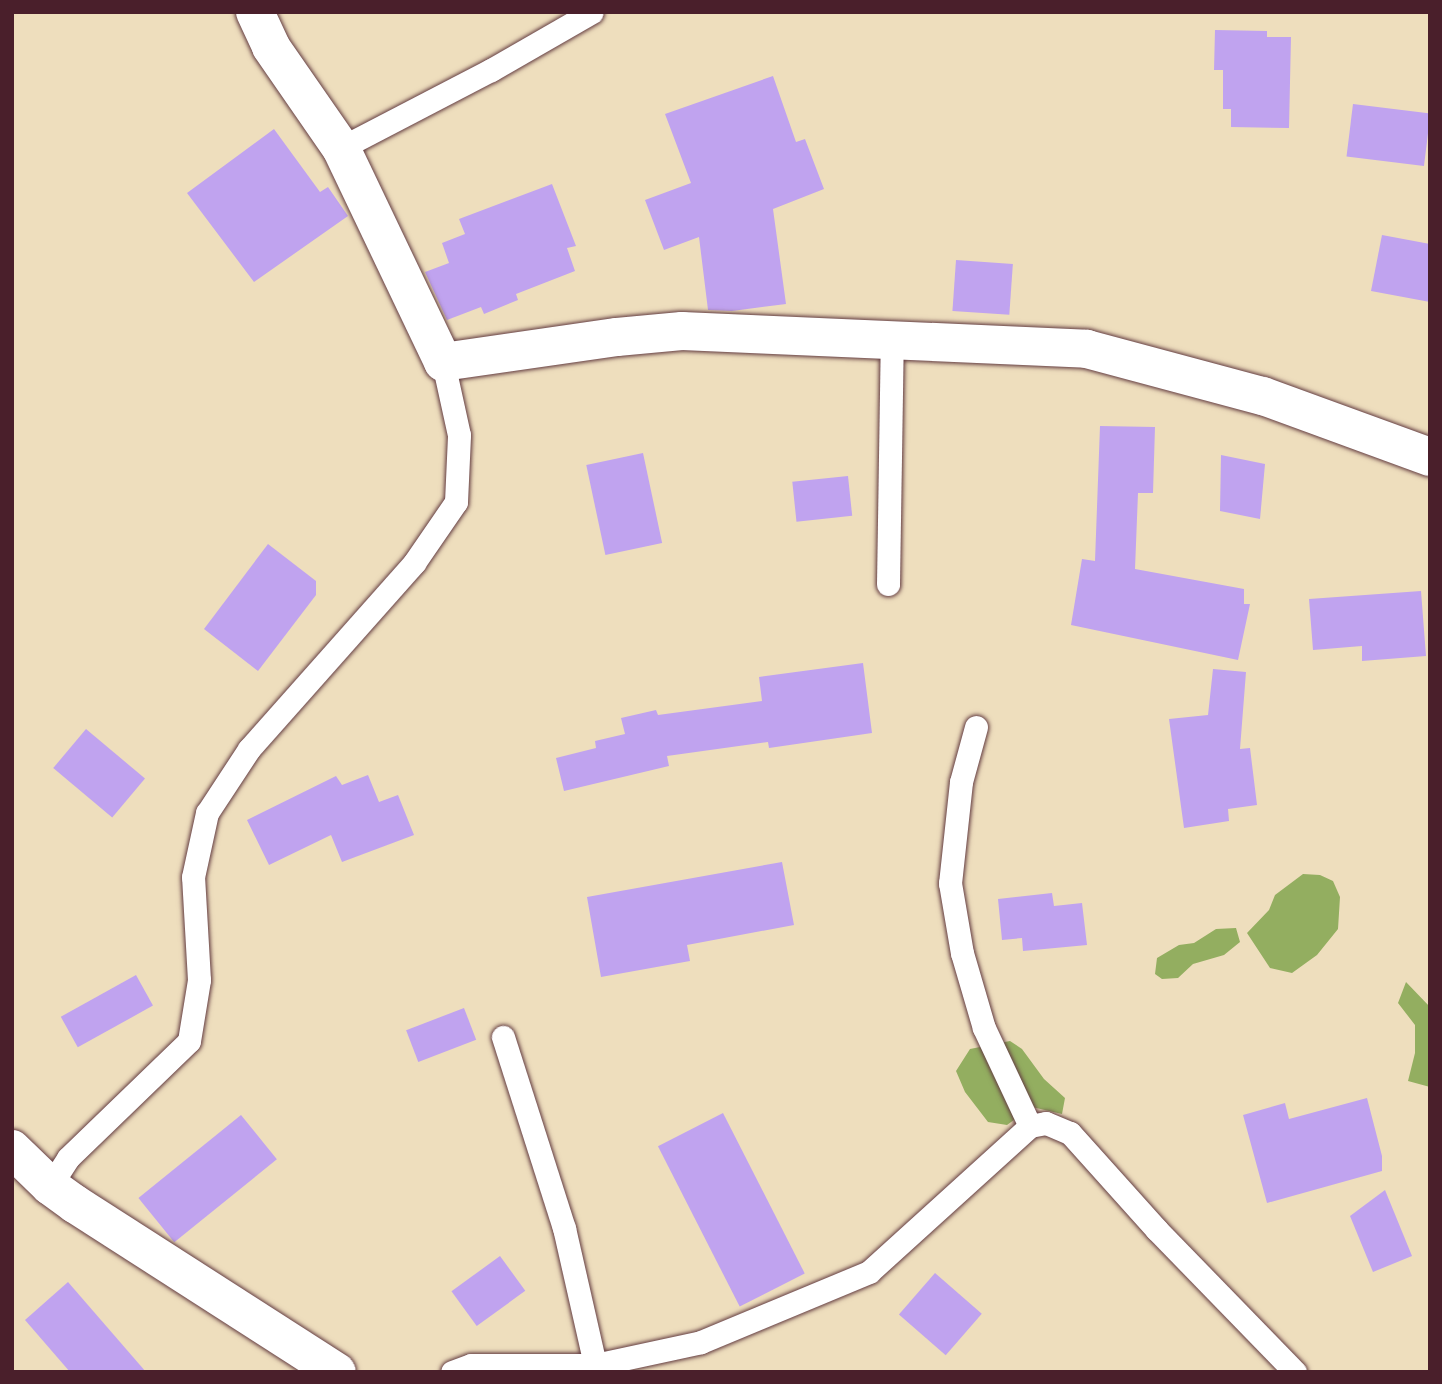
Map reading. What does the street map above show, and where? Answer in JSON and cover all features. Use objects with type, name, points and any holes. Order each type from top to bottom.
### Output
[{"type":"street","points":[[256,12],[271,47],[341,148],[443,362],[617,337],[682,331],[1087,349],[1262,396],[1430,457]]},
{"type":"street","points":[[12,1149],[50,1186],[337,1372]]},
{"type":"lane","points":[[341,148],[491,70],[592,12]]},
{"type":"lane","points":[[887,584],[892,341]]},
{"type":"lane","points":[[50,1186],[68,1158],[189,1041],[199,980],[193,877],[207,814],[249,749],[414,563],[456,502],[459,435],[443,362]]},
{"type":"lane","points":[[976,727],[961,782],[950,883],[962,953],[984,1028],[1030,1126]]},
{"type":"lane","points":[[503,1037],[564,1228],[596,1365]]},
{"type":"lane","points":[[452,1372],[471,1365],[596,1365],[701,1342],[869,1272],[1030,1126],[1046,1123],[1070,1133],[1157,1230],[1295,1372]]},
{"type":"green space","points":[[1303,874],[1320,875],[1333,881],[1340,897],[1338,929],[1317,955],[1292,973],[1270,968],[1247,933],[1269,910],[1275,895]]},
{"type":"green space","points":[[1236,928],[1240,942],[1224,955],[1193,964],[1178,978],[1162,979],[1155,974],[1157,958],[1179,945],[1194,943],[1216,929]]},
{"type":"green space","points":[[1406,982],[1430,1007],[1430,1087],[1408,1081],[1415,1053],[1415,1025],[1398,1003]]},
{"type":"green space","points":[[1010,1041],[1022,1049],[1044,1079],[1065,1098],[1062,1114],[1032,1107],[1007,1125],[988,1122],[965,1092],[956,1071],[970,1049]]},
{"type":"building","points":[[1215,30],[1267,31],[1267,37],[1291,37],[1289,128],[1231,127],[1231,109],[1223,109],[1223,70],[1214,70]]},
{"type":"building","points":[[773,76],[796,142],[805,139],[824,189],[773,209],[786,304],[732,311],[708,310],[699,237],[664,250],[645,200],[691,183],[665,114]]},
{"type":"building","points":[[1353,104],[1430,113],[1424,166],[1347,157]]},
{"type":"building","points":[[274,129],[320,192],[328,187],[348,216],[254,282],[187,193]]},
{"type":"building","points":[[552,184],[576,246],[567,248],[575,271],[516,294],[518,300],[484,314],[481,307],[447,320],[425,272],[449,263],[442,243],[465,234],[459,219]]},
{"type":"building","points":[[1382,235],[1430,244],[1430,302],[1371,291]]},
{"type":"building","points":[[956,260],[1013,264],[1009,315],[952,311]]},
{"type":"building","points":[[1100,426],[1155,427],[1153,493],[1138,493],[1135,569],[1244,589],[1244,604],[1250,604],[1238,660],[1071,625],[1082,559],[1095,561]]},
{"type":"building","points":[[643,453],[662,543],[605,555],[586,465]]},
{"type":"building","points":[[1221,455],[1265,464],[1260,519],[1220,511]]},
{"type":"building","points":[[848,476],[852,516],[796,522],[792,482]]},
{"type":"building","points":[[268,544],[316,581],[316,595],[258,671],[204,629]]},
{"type":"building","points":[[1421,591],[1426,656],[1362,661],[1362,646],[1313,650],[1309,599]]},
{"type":"building","points":[[863,663],[872,733],[769,748],[768,742],[667,756],[669,766],[564,791],[556,758],[596,748],[595,741],[625,734],[621,718],[656,710],[658,715],[762,701],[759,677]]},
{"type":"building","points":[[1213,669],[1246,672],[1240,749],[1250,748],[1257,805],[1228,809],[1229,821],[1184,828],[1169,719],[1208,715]]},
{"type":"building","points":[[86,729],[145,778],[112,818],[53,768]]},
{"type":"building","points":[[368,775],[379,802],[398,795],[414,835],[342,862],[331,835],[269,865],[247,820],[336,776],[342,785]]},
{"type":"building","points":[[782,862],[794,925],[687,945],[690,961],[601,977],[587,897]]},
{"type":"building","points":[[1052,893],[1054,906],[1082,903],[1087,945],[1023,951],[1022,938],[1002,940],[998,899]]},
{"type":"building","points":[[136,975],[153,1006],[78,1047],[61,1017]]},
{"type":"building","points":[[464,1008],[476,1040],[418,1062],[406,1030]]},
{"type":"building","points":[[1367,1098],[1382,1156],[1382,1171],[1267,1203],[1243,1115],[1285,1103],[1289,1119]]},
{"type":"building","points":[[723,1113],[805,1273],[740,1307],[658,1146]]},
{"type":"building","points":[[241,1115],[277,1159],[174,1242],[138,1198]]},
{"type":"building","points":[[1385,1190],[1412,1256],[1373,1272],[1350,1216]]},
{"type":"building","points":[[500,1256],[525,1291],[477,1326],[451,1291]]},
{"type":"building","points":[[935,1273],[982,1314],[946,1355],[899,1315]]},
{"type":"building","points":[[68,1282],[146,1372],[70,1372],[25,1320]]}]
